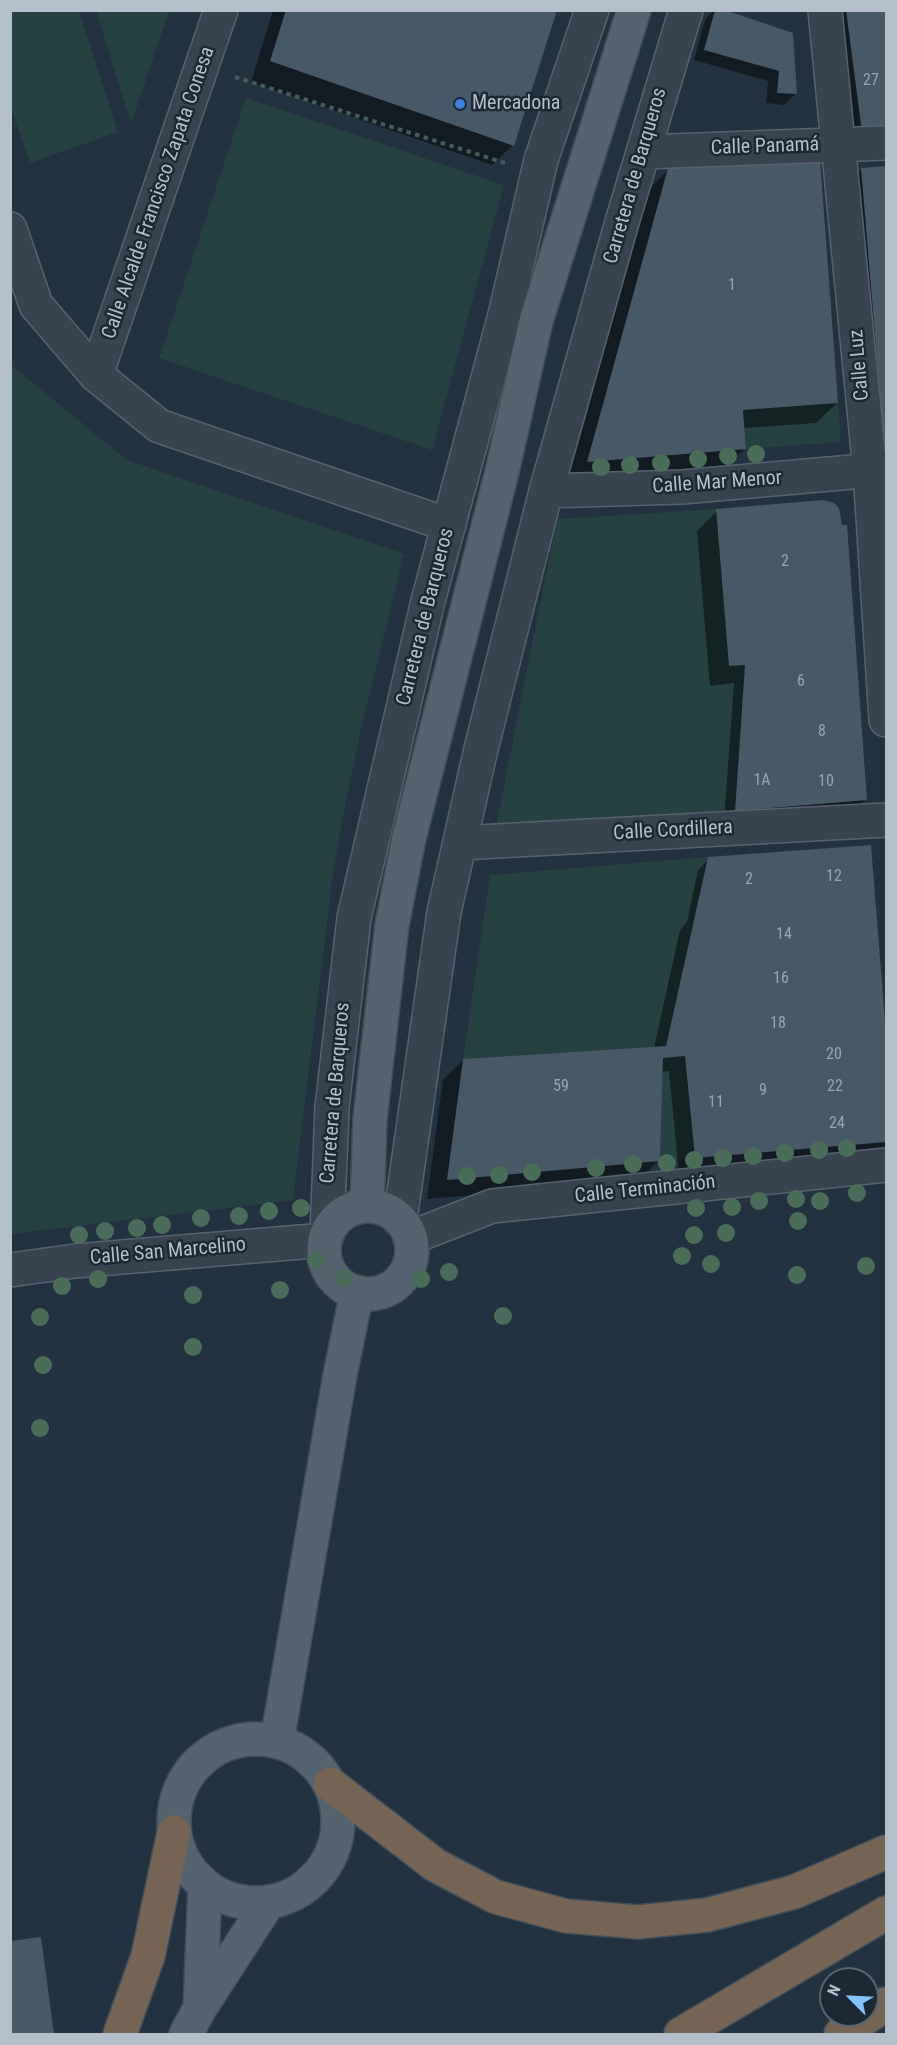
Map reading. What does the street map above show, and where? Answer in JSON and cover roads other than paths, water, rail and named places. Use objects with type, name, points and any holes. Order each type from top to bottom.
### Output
[{"type":"highway","points":[[330,1784],[435,1865],[496,1897],[566,1916],[638,1922],[707,1916],[794,1892],[886,1852]]},
{"type":"highway","points":[[120,2034],[148,1956],[174,1832]]},
{"type":"highway","points":[[681,2034],[886,1913]]},
{"type":"highway","points":[[841,2034],[886,2004]]},
{"type":"main road","name":"Carretera de Barqueros","points":[[367,1206],[370,1119],[392,925],[409,838],[502,472],[536,321],[634,10]]},
{"type":"main road","points":[[367,1206],[391,1212],[405,1229],[412,1251],[409,1264],[395,1285],[370,1294],[357,1292],[334,1278],[326,1260],[326,1238],[342,1214],[367,1206]]},
{"type":"main road","points":[[277,1741],[340,1375],[357,1292]]},
{"type":"main road","points":[[251,1739],[277,1741],[299,1750],[317,1765],[330,1784],[339,1822],[329,1860],[303,1889],[268,1903],[235,1901],[205,1887],[184,1863],[174,1832],[176,1805],[185,1780],[202,1759],[225,1745],[251,1739]]},
{"type":"main road","points":[[193,2021],[205,1887]]},
{"type":"main road","points":[[193,2021],[268,1903]]},
{"type":"street","name":"Calle Alcalde Francisco Zapata Conesa","points":[[96,375],[221,10]]},
{"type":"street","name":"Carretera de Barqueros","points":[[326,1238],[332,1107],[354,918],[449,525],[505,315],[538,174],[592,10]]},
{"type":"street","name":"Carretera de Barqueros","points":[[405,1229],[444,912],[546,491],[686,10]]},
{"type":"street","name":"Calle Luz","points":[[825,10],[878,470],[886,720]]},
{"type":"street","name":"Calle Panamá","points":[[643,152],[886,142]]},
{"type":"street","points":[[10,229],[36,305],[96,375],[159,426],[449,525]]},
{"type":"street","name":"Calle Mar Menor","points":[[546,491],[682,487],[878,470]]},
{"type":"street","name":"Calle Cordillera","points":[[460,843],[886,820]]},
{"type":"street","name":"Calle Terminación","points":[[405,1229],[492,1206],[886,1165]]},
{"type":"street","name":"Calle San Marcelino","points":[[10,1270],[87,1259],[326,1238]]},
{"type":"place","name":"Mercadona","points":[[460,104]]}]
